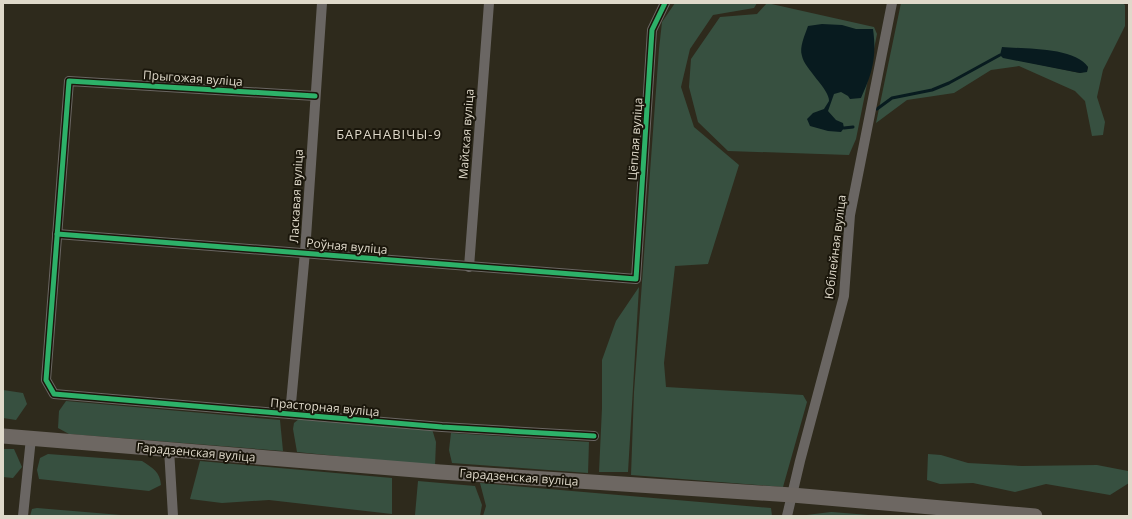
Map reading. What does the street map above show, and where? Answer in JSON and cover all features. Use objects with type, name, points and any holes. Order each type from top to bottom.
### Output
[{"type":"main road","name":"Гарадзенская вуліца","points":[[3,436],[440,472],[792,495],[1035,516]]},
{"type":"street","name":"Ласкавая вуліца","points":[[290,414],[305,252],[322,3]]},
{"type":"street","name":"Майская вуліца","points":[[469,267],[489,3]]},
{"type":"street","name":"Цёплая вуліца","points":[[636,279],[652,30],[665,3]]},
{"type":"street","name":"Юбілейная вуліца","points":[[787,516],[844,296],[850,215],[892,3]]},
{"type":"street","name":"Прыгожая вуліца","points":[[57,234],[70,81],[315,96]]},
{"type":"street","name":"Роўная вуліца","points":[[57,234],[305,252],[469,267],[636,279]]},
{"type":"street","name":"Прасторная вуліца","points":[[57,234],[46,380],[54,394],[442,427],[594,436]]},
{"type":"street","points":[[23,516],[31,438]]},
{"type":"street","points":[[169,450],[173,516]]},
{"type":"green space","points":[[675,3],[757,3],[754,8],[713,15],[690,49],[681,87],[694,127],[739,165],[708,264],[675,266],[664,363],[666,387],[803,395],[807,402],[783,487],[631,475],[634,392],[659,49],[662,22]]},
{"type":"green space","points":[[767,3],[874,27],[877,34],[856,139],[849,155],[728,151],[698,122],[689,87],[691,59],[720,17],[757,14]]},
{"type":"green space","points":[[901,3],[1122,3],[1125,5],[1125,26],[1103,70],[1097,97],[1105,122],[1103,135],[1092,136],[1085,101],[1075,91],[1019,66],[991,70],[954,93],[907,100],[876,123]],"holes":[[[1029,50],[1067,55],[1088,67],[1087,71],[1080,73],[1022,61]]]},
{"type":"green space","points":[[639,287],[628,472],[599,472],[602,408],[602,360],[616,321]]},
{"type":"green space","points":[[3,390],[23,393],[27,404],[16,420],[3,418]]},
{"type":"green space","points":[[66,401],[280,420],[283,451],[69,434],[58,428],[59,411]]},
{"type":"green space","points":[[299,419],[432,429],[436,442],[435,466],[297,452],[293,429],[294,423]]},
{"type":"green space","points":[[451,433],[589,442],[588,473],[452,463],[449,450]]},
{"type":"green space","points":[[3,449],[14,449],[22,467],[13,478],[3,477]]},
{"type":"green space","points":[[48,454],[142,461],[155,471],[159,477],[161,485],[149,491],[39,479],[37,470],[40,458]]},
{"type":"green space","points":[[928,454],[941,455],[968,463],[1022,466],[1097,465],[1128,471],[1129,483],[1110,495],[1046,484],[1015,492],[973,483],[940,484],[927,480]]},
{"type":"green space","points":[[200,461],[392,478],[392,514],[269,500],[222,503],[190,499]]},
{"type":"green space","points":[[418,481],[475,486],[482,505],[480,516],[415,515]]},
{"type":"green space","points":[[480,483],[771,508],[772,516],[483,516],[486,506]]},
{"type":"green space","points":[[37,508],[133,516],[30,516],[32,509]]},
{"type":"green space","points":[[832,512],[881,516],[798,516]]},
{"type":"shaded area","points":[[822,24],[842,25],[856,29],[873,29],[873,65],[861,98],[850,99],[841,92],[834,94],[828,111],[836,120],[843,123],[844,128],[841,132],[828,131],[810,126],[807,119],[813,113],[824,109],[829,101],[825,91],[807,67],[801,52],[808,26]]},
{"type":"shaded area","points":[[1002,47],[1061,52],[1081,60],[1088,67],[1087,72],[1080,73],[1003,58],[1000,55]]},
{"type":"waterway","points":[[877,109],[892,98],[932,90],[949,83],[1000,55]]},
{"type":"waterway","points":[[844,128],[853,127]]},
{"type":"cycle path","points":[[57,234],[636,279],[652,30],[665,3]]},
{"type":"cycle path","points":[[315,96],[69,81],[46,380],[54,394],[442,427],[594,436]]},
{"type":"district","name":"БАРАНАВІЧЫ-9","points":[[389,134]]}]
